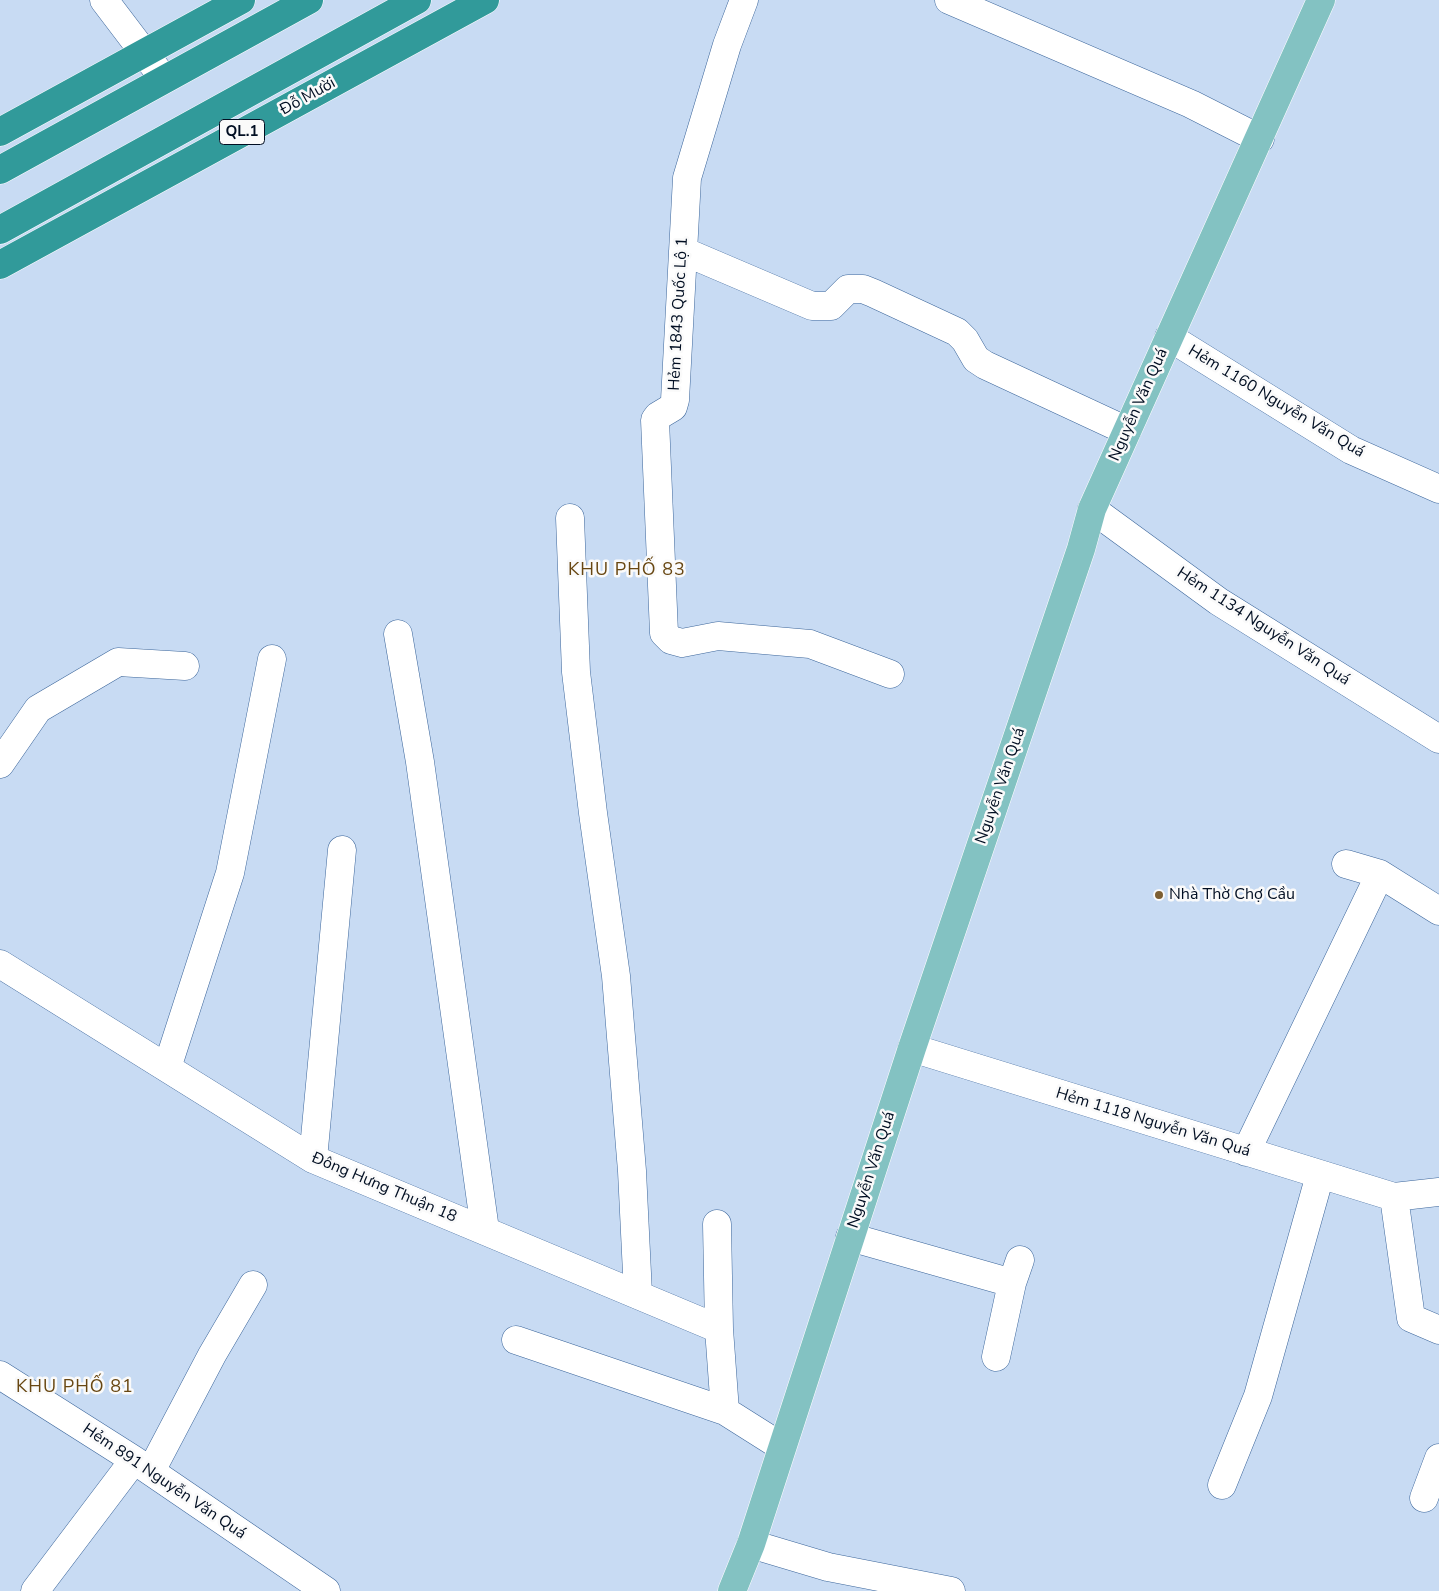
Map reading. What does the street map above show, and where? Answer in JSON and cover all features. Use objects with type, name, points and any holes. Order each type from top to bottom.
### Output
[{"type":"highway","points":[[0,131],[241,0]]},
{"type":"highway","points":[[0,170],[308,0]]},
{"type":"highway","name":"Đỗ Mười","points":[[0,230],[417,0]]},
{"type":"highway","name":"Đỗ Mười","points":[[0,265],[485,0]]},
{"type":"main road","name":"Nguyễn Văn Quá","points":[[732,1591],[752,1544],[912,1048],[1078,559],[1092,509],[1321,0]]},
{"type":"street","points":[[104,0],[146,52],[164,79]]},
{"type":"street","name":"Hẻm 1843 Quốc Lộ 1","points":[[744,0],[727,45],[687,178],[675,400],[672,407],[658,416],[654,425],[664,633],[670,640],[682,643],[718,636],[810,644],[890,674]]},
{"type":"street","points":[[949,0],[1191,104],[1260,139]]},
{"type":"street","points":[[683,251],[812,306],[831,306],[848,289],[868,291],[957,332],[966,340],[976,359],[985,366],[1127,432]]},
{"type":"street","name":"Hẻm 1160 Nguyễn Văn Quá","points":[[1169,337],[1351,450],[1439,489]]},
{"type":"street","name":"Hẻm 1134 Nguyễn Văn Quá","points":[[1092,509],[1218,601],[1439,739]]},
{"type":"street","points":[[570,518],[576,672],[593,813],[616,976],[632,1172],[638,1294]]},
{"type":"street","points":[[398,634],[420,762],[485,1230]]},
{"type":"street","points":[[167,1068],[230,873],[272,659]]},
{"type":"street","points":[[0,764],[38,709],[118,662],[185,666]]},
{"type":"street","points":[[313,1159],[342,850]]},
{"type":"street","points":[[1346,864],[1380,874],[1439,911]]},
{"type":"street","points":[[1246,1152],[1380,874]]},
{"type":"street","name":"Đông Hưng Thuận 18","points":[[0,964],[313,1159],[719,1329]]},
{"type":"street","name":"Hẻm 1118 Nguyễn Văn Quá","points":[[912,1048],[1394,1197]]},
{"type":"street","points":[[1222,1485],[1258,1396],[1320,1174]]},
{"type":"street","points":[[1439,1192],[1394,1197],[1411,1318],[1439,1330]]},
{"type":"street","points":[[717,1224],[719,1329],[725,1412]]},
{"type":"street","points":[[850,1237],[1016,1271],[996,1357]]},
{"type":"street","points":[[35,1591],[142,1466],[212,1355],[253,1285]]},
{"type":"street","points":[[516,1340],[725,1412],[782,1447]]},
{"type":"street","name":"Hẻm 891 Nguyễn Văn Quá","points":[[0,1375],[142,1466],[312,1587]]},
{"type":"street","points":[[1424,1498],[1439,1458]]},
{"type":"street","points":[[752,1544],[828,1567],[951,1591]]},
{"type":"place","name":"Nhà Thờ Chợ Cầu","points":[[1159,895]]},
{"type":"district","name":"KHU PHỐ 83","points":[[627,571]]},
{"type":"district","name":"KHU PHỐ 81","points":[[75,1388]]}]
